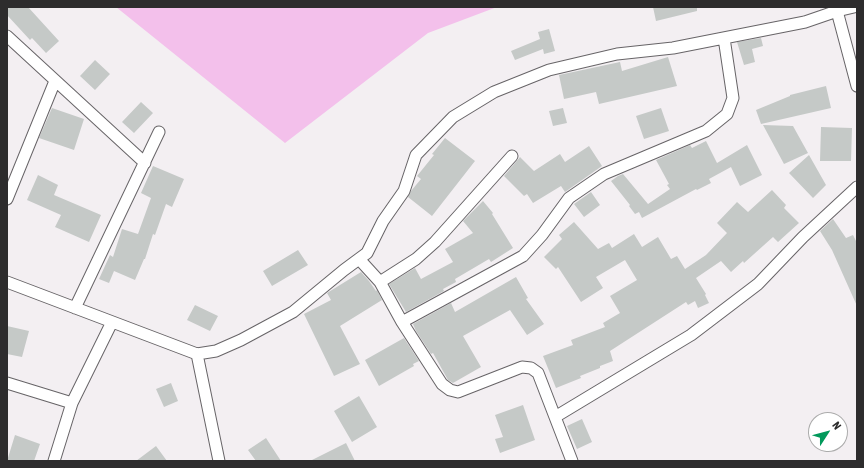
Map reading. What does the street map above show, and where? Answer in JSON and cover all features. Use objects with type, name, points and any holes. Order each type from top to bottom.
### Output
[{"type":"street","points":[[7,282],[197,354],[216,351],[241,340],[293,312],[368,253],[383,221],[404,190],[416,155],[453,117],[494,92],[549,70],[617,54],[674,48],[805,22],[854,7]]},
{"type":"street","points":[[837,11],[857,86]]},
{"type":"street","points":[[7,36],[55,82],[145,163]]},
{"type":"street","points":[[402,322],[523,256],[542,235],[569,198],[604,174],[706,130],[727,114],[733,98],[724,38]]},
{"type":"street","points":[[7,199],[55,82]]},
{"type":"street","points":[[75,308],[159,132]]},
{"type":"street","points":[[380,282],[416,259],[435,242],[512,156]]},
{"type":"street","points":[[554,416],[697,331],[758,284],[803,237],[857,187]]},
{"type":"street","points":[[359,259],[380,282],[402,322],[442,384],[450,390],[458,392],[522,366],[531,368],[538,373],[572,461]]},
{"type":"street","points":[[54,461],[72,403],[112,322]]},
{"type":"street","points":[[197,354],[219,461]]},
{"type":"street","points":[[7,384],[72,403]]},
{"type":"shaded area","points":[[116,7],[497,7],[428,33],[285,143]]},
{"type":"building","points":[[7,7],[28,7],[59,41],[46,53],[32,38],[30,40],[7,15]]},
{"type":"building","points":[[653,7],[697,7],[697,11],[656,21]]},
{"type":"building","points":[[549,29],[555,51],[544,54],[543,49],[515,60],[511,51],[540,39],[538,32]]},
{"type":"building","points":[[761,38],[763,46],[752,49],[755,62],[744,65],[737,42]]},
{"type":"building","points":[[668,57],[677,86],[599,104],[596,92],[564,99],[559,75],[620,62],[622,71]]},
{"type":"building","points":[[95,60],[110,74],[95,90],[80,76]]},
{"type":"building","points":[[826,86],[831,108],[761,124],[756,110],[790,95]]},
{"type":"building","points":[[141,102],[153,113],[134,133],[122,122]]},
{"type":"building","points":[[52,108],[84,119],[74,150],[39,138]]},
{"type":"building","points":[[563,108],[567,123],[553,126],[549,111]]},
{"type":"building","points":[[661,108],[669,131],[644,139],[636,116]]},
{"type":"building","points":[[763,125],[793,126],[808,153],[784,164]]},
{"type":"building","points":[[821,127],[852,128],[851,161],[820,161]]},
{"type":"building","points":[[445,138],[475,161],[432,216],[408,197],[421,179],[417,176],[434,155],[432,154]]},
{"type":"building","points":[[706,141],[717,163],[747,145],[762,175],[740,186],[731,167],[709,179],[711,183],[697,190],[696,189],[642,218],[639,212],[635,214],[629,206],[630,205],[611,181],[623,174],[648,204],[670,189],[667,185],[669,184],[656,160],[690,145],[692,148]]},
{"type":"building","points":[[589,146],[602,166],[565,192],[561,186],[533,203],[527,194],[524,196],[504,176],[520,157],[534,171],[560,154],[565,162]]},
{"type":"building","points":[[809,155],[826,185],[813,198],[789,173]]},
{"type":"building","points":[[153,166],[184,179],[172,207],[166,204],[155,235],[153,234],[145,259],[135,280],[114,271],[109,283],[99,279],[110,255],[113,257],[122,229],[138,234],[151,198],[141,193]]},
{"type":"building","points":[[38,175],[58,185],[54,195],[101,215],[89,242],[55,227],[61,215],[27,200]]},
{"type":"building","points":[[772,190],[786,205],[784,208],[799,223],[778,242],[773,237],[744,263],[743,261],[731,272],[721,261],[696,278],[706,294],[705,295],[709,303],[698,308],[695,301],[688,305],[686,302],[610,351],[613,361],[580,376],[581,378],[556,388],[543,356],[573,345],[571,340],[605,327],[603,323],[620,313],[610,296],[637,280],[625,260],[596,277],[603,288],[581,302],[558,267],[556,269],[544,257],[562,239],[559,235],[574,222],[598,249],[609,243],[612,248],[634,234],[642,247],[658,237],[671,259],[677,256],[685,269],[706,255],[727,233],[717,223],[737,202],[748,212]]},
{"type":"building","points":[[591,192],[600,205],[584,217],[574,204]]},
{"type":"building","points":[[483,201],[493,213],[492,214],[513,248],[491,262],[489,259],[455,279],[456,282],[443,289],[444,291],[406,312],[389,284],[415,268],[421,279],[453,262],[445,249],[473,233],[463,221]]},
{"type":"building","points":[[833,219],[846,238],[853,235],[857,243],[857,306],[832,250],[820,231]]},
{"type":"building","points":[[298,250],[308,265],[272,286],[263,271]]},
{"type":"building","points":[[361,272],[376,291],[377,290],[382,300],[340,326],[360,364],[334,376],[304,314],[331,300],[327,293]]},
{"type":"building","points":[[516,277],[528,298],[526,299],[544,324],[527,335],[510,310],[463,336],[481,367],[453,383],[448,380],[433,353],[431,354],[413,324],[451,303],[455,312]]},
{"type":"building","points":[[195,305],[218,316],[210,331],[187,320]]},
{"type":"building","points":[[7,326],[29,331],[22,357],[7,354]]},
{"type":"building","points":[[404,338],[419,361],[413,364],[414,366],[379,386],[365,360]]},
{"type":"building","points":[[171,383],[178,401],[164,407],[156,389]]},
{"type":"building","points":[[359,396],[377,427],[352,442],[334,411]]},
{"type":"building","points":[[523,405],[535,440],[500,453],[495,439],[503,437],[495,415]]},
{"type":"building","points":[[582,419],[592,442],[577,449],[567,426]]},
{"type":"building","points":[[15,435],[40,444],[34,461],[7,461]]},
{"type":"building","points":[[266,438],[281,461],[256,461],[248,450]]},
{"type":"building","points":[[346,443],[355,461],[310,461]]},
{"type":"building","points":[[156,446],[167,461],[136,461]]}]
